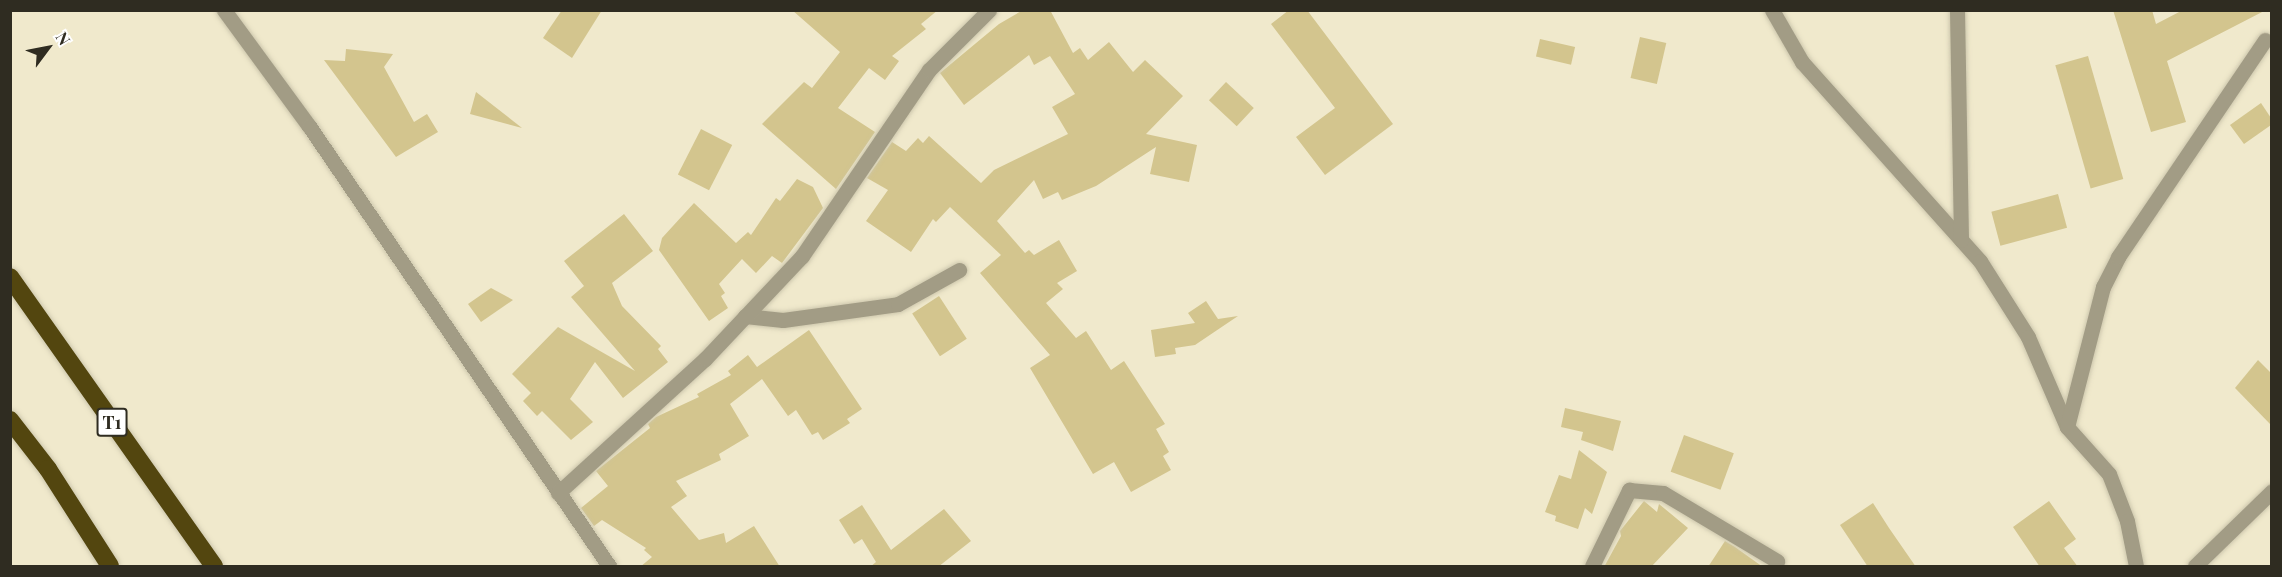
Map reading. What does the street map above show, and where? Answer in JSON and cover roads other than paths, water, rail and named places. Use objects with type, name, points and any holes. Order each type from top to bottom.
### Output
[{"type":"highway","name":"T1","points":[[10,277],[214,567]]},
{"type":"highway","points":[[10,420],[48,469],[110,567]]},
{"type":"street","points":[[224,10],[309,126],[609,567]]},
{"type":"street","points":[[558,493],[705,359],[802,256],[929,70],[989,10]]},
{"type":"street","points":[[1772,10],[1802,62],[1980,261],[2028,337],[2067,428],[2109,474],[2127,521],[2136,567]]},
{"type":"street","points":[[1957,10],[1961,240]]},
{"type":"street","points":[[2067,428],[2103,287],[2113,267],[2265,40]]},
{"type":"street","points":[[746,316],[783,320],[898,304],[959,270]]},
{"type":"street","points":[[1592,567],[1629,490],[1663,493],[1777,561]]},
{"type":"street","points":[[2194,567],[2271,491]]}]
